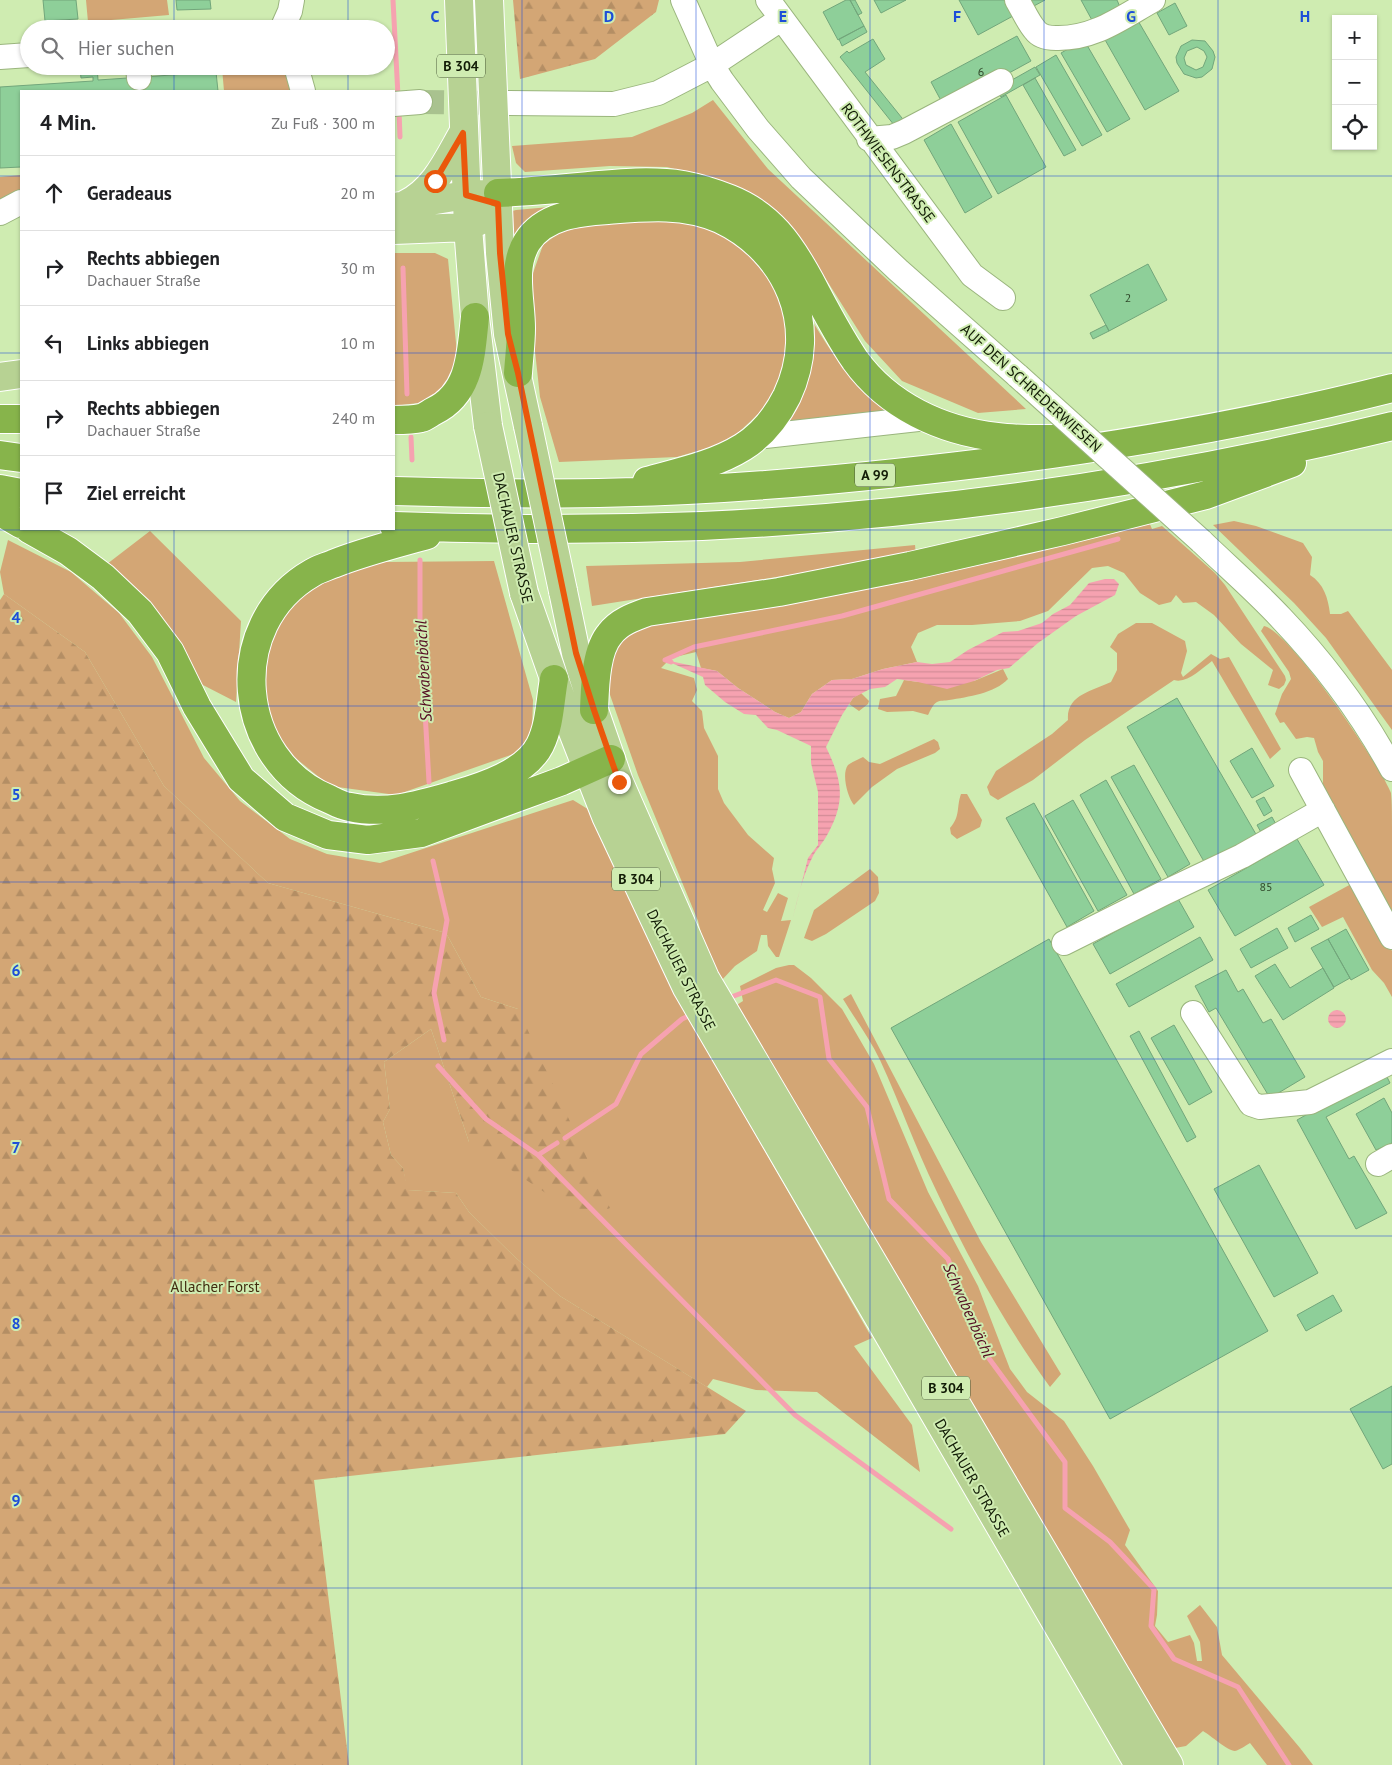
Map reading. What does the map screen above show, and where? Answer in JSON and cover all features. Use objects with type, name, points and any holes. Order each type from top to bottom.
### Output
[{"type":"highway","points":[[498,199],[631,182],[683,185],[732,200],[750,209],[775,228],[802,266],[839,334],[856,360],[869,377],[905,407],[953,428],[1000,437],[1137,442]]},
{"type":"highway","points":[[518,373],[521,328],[518,270],[527,242],[535,232],[557,218],[590,211],[653,207],[687,209],[704,213],[740,230],[760,245],[775,263],[784,278],[797,309],[800,328],[797,368],[791,388],[771,422],[744,446],[722,458],[612,492]]},
{"type":"highway","points":[[395,420],[422,418],[442,407],[458,391],[467,374],[475,317]]},
{"type":"highway","name":"A 99","points":[[395,491],[476,493],[686,490],[939,469],[1137,442],[1285,413],[1392,388]]},
{"type":"highway","points":[[0,419],[20,419]]},
{"type":"highway","points":[[395,526],[615,529],[804,520],[1069,490],[1293,450],[1391,426]]},
{"type":"highway","points":[[594,710],[596,676],[600,656],[609,634],[627,620],[647,612],[788,590],[910,566],[1063,531],[1206,495],[1391,426]]},
{"type":"highway","points":[[0,455],[20,458]]},
{"type":"highway","points":[[0,489],[20,493]]},
{"type":"highway","points":[[0,512],[20,523]]},
{"type":"highway","points":[[454,528],[369,551],[312,572],[290,589],[274,605],[263,624],[250,679],[259,728],[274,756],[293,778],[313,793],[348,807],[375,811],[405,808],[471,790],[516,770],[530,760],[540,746],[546,729],[554,679]]},
{"type":"highway","points":[[31,530],[68,551],[89,566],[140,612],[170,652],[197,707],[242,779],[285,816],[328,835],[368,840],[421,833],[562,782],[599,764]]},
{"type":"main road","name":"DACHAUER STRASSE","points":[[459,0],[468,227],[475,317],[488,426],[524,593],[554,679],[599,764]]},
{"type":"main road","name":"DACHAUER STRASSE","points":[[489,0],[500,253],[508,334],[518,373],[576,653],[594,710],[606,816],[696,983],[1138,1765]]},
{"type":"main road","points":[[396,214],[435,181],[463,133]]},
{"type":"main road","points":[[466,195],[498,199],[487,216],[468,227],[396,214],[466,195]]},
{"type":"main road","points":[[0,377],[20,374]]},
{"type":"main road","name":"DACHAUER STRASSE","points":[[716,1018],[1168,1765]]},
{"type":"street","points":[[286,20],[292,0]]},
{"type":"street","name":"AUF DEN SCHREDERWIESEN","points":[[683,0],[712,65],[758,130],[801,178],[898,270],[1201,541],[1281,618],[1351,703],[1392,769]]},
{"type":"street","points":[[1017,0],[1036,32],[1046,38],[1068,38],[1085,36],[1098,31],[1153,0]]},
{"type":"street","name":"ROTHWIESENSTRASSE","points":[[507,103],[614,104],[658,93],[712,65],[774,9],[972,275],[1003,298]]},
{"type":"street","points":[[0,57],[20,56]]},
{"type":"street","points":[[299,75],[303,90]]},
{"type":"street","points":[[869,139],[892,137],[904,132],[1001,81]]},
{"type":"street","points":[[395,104],[420,102]]},
{"type":"street","points":[[0,213],[20,203]]},
{"type":"street","points":[[756,437],[927,418]]},
{"type":"street","points":[[1301,770],[1392,936]]},
{"type":"street","points":[[1064,943],[1242,856],[1323,810]]},
{"type":"street","points":[[1193,1013],[1251,1104],[1260,1107],[1310,1102],[1392,1061]]},
{"type":"green space","points":[[86,0],[167,0],[169,15],[88,20]]},
{"type":"green space","points":[[513,0],[659,0],[656,12],[595,59],[520,79]]},
{"type":"green space","points":[[223,75],[287,75],[291,90],[224,90]]},
{"type":"green space","points":[[713,100],[768,169],[1026,409],[978,413],[902,381],[865,341],[800,238],[779,218],[705,177],[667,167],[610,166],[525,172],[516,163],[512,146],[632,137],[692,113]]},
{"type":"green space","points":[[20,175],[20,196],[0,199],[0,177]]},
{"type":"green space","points":[[561,206],[514,247],[509,212]]},
{"type":"green space","points":[[677,218],[726,235],[774,274],[786,314],[786,369],[769,404],[728,442],[677,457],[559,462],[540,397],[528,287],[543,245],[572,223]]},
{"type":"green space","points":[[395,253],[435,253],[448,259],[458,364],[449,382],[426,402],[395,406]]},
{"type":"green space","points":[[808,314],[834,355],[853,379],[875,401],[889,411],[786,423]]},
{"type":"green space","points":[[1234,521],[1256,526],[1303,543],[1312,557],[1310,575],[1325,592],[1330,614],[1341,614],[1348,611],[1392,670],[1392,730],[1326,638],[1294,603],[1213,525]]},
{"type":"green space","points":[[1149,522],[1152,529],[1162,526],[1215,573],[1225,585],[1285,676],[1284,685],[1279,689],[1268,685],[1273,670],[1241,644],[1214,615],[1196,602],[1183,603],[1176,595],[1171,602],[1159,605],[1140,593],[1124,573],[1108,566],[1092,568],[1048,611],[1020,621],[972,625],[937,625],[918,633],[911,647],[917,662],[883,669],[852,679],[832,680],[812,694],[801,712],[789,718],[775,712],[738,688],[717,671],[701,668],[696,652],[671,658],[661,668],[694,678],[697,690],[692,701],[702,711],[704,728],[718,756],[718,789],[724,803],[748,835],[774,858],[772,869],[775,883],[763,910],[767,912],[778,893],[788,898],[781,921],[791,920],[779,957],[776,957],[768,946],[767,935],[761,935],[757,951],[735,966],[721,981],[710,959],[698,921],[638,775],[609,692],[607,678],[617,644],[631,628]]},
{"type":"green space","points":[[150,531],[241,621],[236,702],[201,684],[176,638],[145,597],[107,564]]},
{"type":"green space","points":[[8,540],[71,572],[119,613],[152,657],[204,758],[240,801],[290,839],[327,854],[380,863],[573,800],[591,811],[676,994],[693,1026],[872,1338],[854,1346],[912,1425],[920,1472],[817,1392],[756,1390],[713,1379],[707,1387],[560,1296],[516,1258],[469,1212],[456,1193],[407,1190],[403,1168],[391,1155],[383,1122],[390,1109],[384,1062],[431,1029],[469,1142],[518,1009],[481,997],[446,933],[268,883],[164,786],[85,652],[4,594],[0,572]]},
{"type":"green space","points":[[915,545],[916,555],[592,606],[586,566],[740,562]]},
{"type":"green space","points":[[494,561],[533,700],[532,729],[522,751],[396,795],[330,786],[288,752],[263,705],[266,653],[283,611],[320,580],[352,567],[385,562]]},
{"type":"green space","name":"Allacher Forst","points":[[4,594],[85,652],[164,786],[268,883],[446,933],[481,997],[518,1009],[610,1208],[588,1221],[469,1142],[431,1029],[384,1062],[390,1109],[383,1122],[391,1155],[403,1168],[408,1190],[456,1193],[469,1212],[516,1258],[560,1296],[746,1411],[725,1434],[314,1480],[349,1765],[0,1765],[0,600]]},
{"type":"green space","points":[[1136,623],[1152,623],[1185,641],[1187,651],[1181,673],[1183,677],[1211,654],[1220,659],[1229,657],[1281,749],[1270,759],[1212,661],[1189,678],[1179,681],[1174,680],[1085,740],[1033,780],[998,800],[990,795],[987,787],[996,771],[1052,734],[1068,720],[1068,712],[1076,699],[1089,691],[1111,682],[1117,670],[1117,653],[1110,647],[1118,634]]},
{"type":"green space","points":[[1264,626],[1276,633],[1313,674],[1353,729],[1391,793],[1392,926],[1323,787],[1323,761],[1314,738],[1296,739],[1284,722],[1280,723],[1275,714],[1282,694],[1291,679],[1289,672],[1261,631]]},
{"type":"green space","points":[[1003,669],[1008,679],[1003,684],[981,694],[938,701],[928,715],[913,711],[887,712],[878,709],[880,699],[896,696],[904,680],[918,682],[974,681]]},
{"type":"green space","points":[[861,693],[869,701],[859,711],[849,704],[853,698]]},
{"type":"green space","points":[[934,739],[938,742],[940,749],[935,753],[897,769],[872,787],[854,805],[845,780],[848,765],[863,757],[869,762],[880,764]]},
{"type":"green space","points":[[961,794],[967,794],[982,820],[980,827],[957,839],[951,834],[950,828],[957,815]]},
{"type":"green space","points":[[870,869],[878,877],[879,893],[875,901],[826,934],[812,941],[804,938],[814,910]]},
{"type":"green space","points":[[1353,883],[1392,951],[1392,997],[1384,983],[1372,970],[1343,917],[1322,927],[1309,907]]},
{"type":"green space","points":[[794,965],[811,978],[842,1009],[874,1064],[928,1192],[978,1286],[1010,1369],[1027,1392],[1064,1421],[1130,1530],[1125,1545],[1158,1591],[1155,1626],[1168,1642],[1190,1635],[1194,1643],[1197,1661],[1202,1661],[1200,1642],[1187,1616],[1200,1605],[1217,1627],[1222,1655],[1313,1765],[1267,1765],[1250,1743],[1235,1751],[1224,1746],[1203,1731],[1186,1746],[1175,1748],[735,1006],[743,1001],[740,986],[776,968]]},
{"type":"green space","points":[[851,994],[981,1242],[1061,1374],[1050,1387],[1033,1364],[988,1291],[961,1241],[928,1174],[880,1060],[843,999]]},
{"type":"shaded area","points":[[1114,579],[1119,584],[1115,595],[1076,616],[1038,643],[1009,668],[997,670],[974,681],[947,689],[897,679],[885,687],[870,689],[853,698],[826,747],[839,782],[840,792],[837,813],[826,837],[814,854],[800,891],[808,858],[818,845],[818,792],[811,763],[811,746],[777,730],[768,728],[756,715],[744,714],[725,702],[705,685],[703,677],[665,660],[717,671],[738,688],[775,712],[789,718],[801,712],[812,694],[832,680],[852,679],[883,669],[917,662],[932,664],[950,662],[968,650],[1003,632],[1018,631],[1042,623],[1053,614],[1070,605],[1089,583]]},
{"type":"shaded area","points":[[1337,1010],[1343,1013],[1346,1019],[1343,1025],[1337,1028],[1331,1025],[1328,1019],[1331,1013]]},
{"type":"building","points":[[43,0],[76,0],[78,19],[45,20]]},
{"type":"building","points":[[176,0],[210,0],[211,9],[177,10]]},
{"type":"building","points":[[846,0],[850,0],[864,26],[838,40],[823,12]]},
{"type":"building","points":[[850,0],[855,0],[862,13],[858,15]]},
{"type":"building","points":[[874,0],[906,0],[881,13]]},
{"type":"building","points":[[959,0],[1005,0],[1013,16],[978,35]]},
{"type":"building","points":[[1029,0],[1045,0],[1032,7]]},
{"type":"building","points":[[1081,0],[1117,0],[1120,7],[1093,22]]},
{"type":"building","points":[[1175,3],[1187,26],[1169,35],[1157,13]]},
{"type":"building","points":[[1137,19],[1179,91],[1145,110],[1104,38]]},
{"type":"building","points":[[864,26],[867,32],[842,46],[839,39]]},
{"type":"building","points":[[1017,36],[1031,61],[945,108],[931,82]]},
{"type":"building","points":[[873,39],[885,59],[865,72],[906,123],[898,130],[840,57],[847,51],[849,53]]},
{"type":"building","points":[[1084,40],[1130,119],[1107,132],[1061,53]]},
{"type":"building","points":[[1192,40],[1205,41],[1215,57],[1212,69],[1202,77],[1196,78],[1184,74],[1177,63],[1176,57],[1181,46]],"holes":[[[1197,47],[1204,51],[1207,57],[1203,67],[1196,70],[1186,65],[1184,58],[1187,51]]]},
{"type":"building","points":[[1056,55],[1102,135],[1082,146],[1036,67]]},
{"type":"building","points":[[1035,67],[1040,75],[1001,97],[996,89]]},
{"type":"building","points":[[81,75],[98,75],[98,80],[172,75],[216,75],[218,90],[20,90],[20,167],[0,168],[0,87],[93,81],[93,77],[81,78]]},
{"type":"building","points":[[1035,78],[1076,150],[1064,156],[1023,85]]},
{"type":"building","points":[[1006,95],[1046,167],[998,194],[958,122]]},
{"type":"building","points":[[951,124],[992,197],[965,213],[924,140]]},
{"type":"building","points":[[1148,264],[1167,300],[1109,331],[1090,295]]},
{"type":"building","points":[[1106,325],[1109,331],[1093,339],[1090,333]]},
{"type":"building","points":[[1177,698],[1257,836],[1206,865],[1127,727]]},
{"type":"building","points":[[1252,748],[1274,786],[1252,798],[1230,761]]},
{"type":"building","points":[[1134,765],[1190,864],[1168,877],[1111,777]]},
{"type":"building","points":[[1106,780],[1161,879],[1134,894],[1080,795]]},
{"type":"building","points":[[1264,797],[1272,811],[1264,816],[1256,801]]},
{"type":"building","points":[[1073,800],[1127,895],[1098,911],[1045,816]]},
{"type":"building","points":[[1034,803],[1094,911],[1067,927],[1006,818]]},
{"type":"building","points":[[1272,817],[1278,828],[1263,836],[1257,825]]},
{"type":"building","points":[[1297,839],[1324,885],[1235,936],[1208,890]]},
{"type":"building","points":[[1177,897],[1194,927],[1110,974],[1093,944]]},
{"type":"building","points":[[1311,915],[1319,929],[1295,942],[1288,928]]},
{"type":"building","points":[[1277,928],[1288,948],[1251,968],[1240,949]]},
{"type":"building","points":[[1346,929],[1369,970],[1351,980],[1328,939]]},
{"type":"building","points":[[1200,937],[1213,960],[1129,1007],[1116,984]]},
{"type":"building","points":[[1049,939],[1268,1331],[1110,1419],[891,1028]]},
{"type":"building","points":[[1328,939],[1350,978],[1334,987],[1311,948]]},
{"type":"building","points":[[1275,964],[1290,988],[1323,968],[1334,988],[1283,1020],[1255,976]]},
{"type":"building","points":[[1226,970],[1238,992],[1243,989],[1263,1023],[1271,1019],[1305,1077],[1270,1098],[1216,1008],[1209,1012],[1195,986]]},
{"type":"building","points":[[1174,1025],[1212,1092],[1189,1105],[1151,1038]]},
{"type":"building","points":[[1139,1031],[1196,1137],[1187,1142],[1130,1036]]},
{"type":"building","points":[[1384,1071],[1390,1083],[1326,1117],[1349,1159],[1354,1156],[1387,1213],[1356,1229],[1297,1120]]},
{"type":"building","points":[[1384,1098],[1392,1113],[1392,1143],[1376,1150],[1356,1114]]},
{"type":"building","points":[[1259,1165],[1318,1273],[1274,1297],[1214,1189]]},
{"type":"building","points":[[1333,1295],[1342,1311],[1306,1331],[1297,1315]]},
{"type":"building","points":[[1392,1386],[1392,1464],[1383,1469],[1350,1409]]},
{"type":"waterway","name":"Schwabenbächl","points":[[393,0],[394,20]]},
{"type":"waterway","name":"Schwabenbächl","points":[[395,38],[398,96]]},
{"type":"waterway","name":"Schwabenbächl","points":[[399,110],[400,137]]},
{"type":"waterway","name":"Schwabenbächl","points":[[403,268],[407,394]]},
{"type":"waterway","name":"Schwabenbächl","points":[[411,437],[412,460]]},
{"type":"waterway","points":[[671,662],[665,660],[694,647],[842,616],[1118,539]]},
{"type":"waterway","name":"Schwabenbächl","points":[[420,560],[420,623],[429,782]]},
{"type":"waterway","name":"Schwabenbächl","points":[[433,861],[447,920],[434,993],[444,1040]]},
{"type":"waterway","name":"Schwabenbächl","points":[[726,999],[776,980],[820,997],[829,1059],[867,1107],[889,1199],[948,1259],[985,1353],[1065,1462],[1065,1508],[1110,1542],[1154,1589],[1151,1626],[1174,1659],[1238,1687],[1289,1765]]},
{"type":"waterway","name":"Schwabenbächl","points":[[565,1138],[616,1104],[641,1054],[682,1019],[693,1014]]},
{"type":"waterway","name":"Schwabenbächl","points":[[438,1066],[486,1119],[538,1155],[557,1143]]},
{"type":"waterway","points":[[538,1155],[795,1415],[951,1529]]},
{"type":"tunnel","points":[[420,102],[507,103]]},
{"type":"route","points":[[435,181],[463,133],[466,195],[498,204],[500,253],[508,334],[518,373],[576,653],[619,782]]}]
